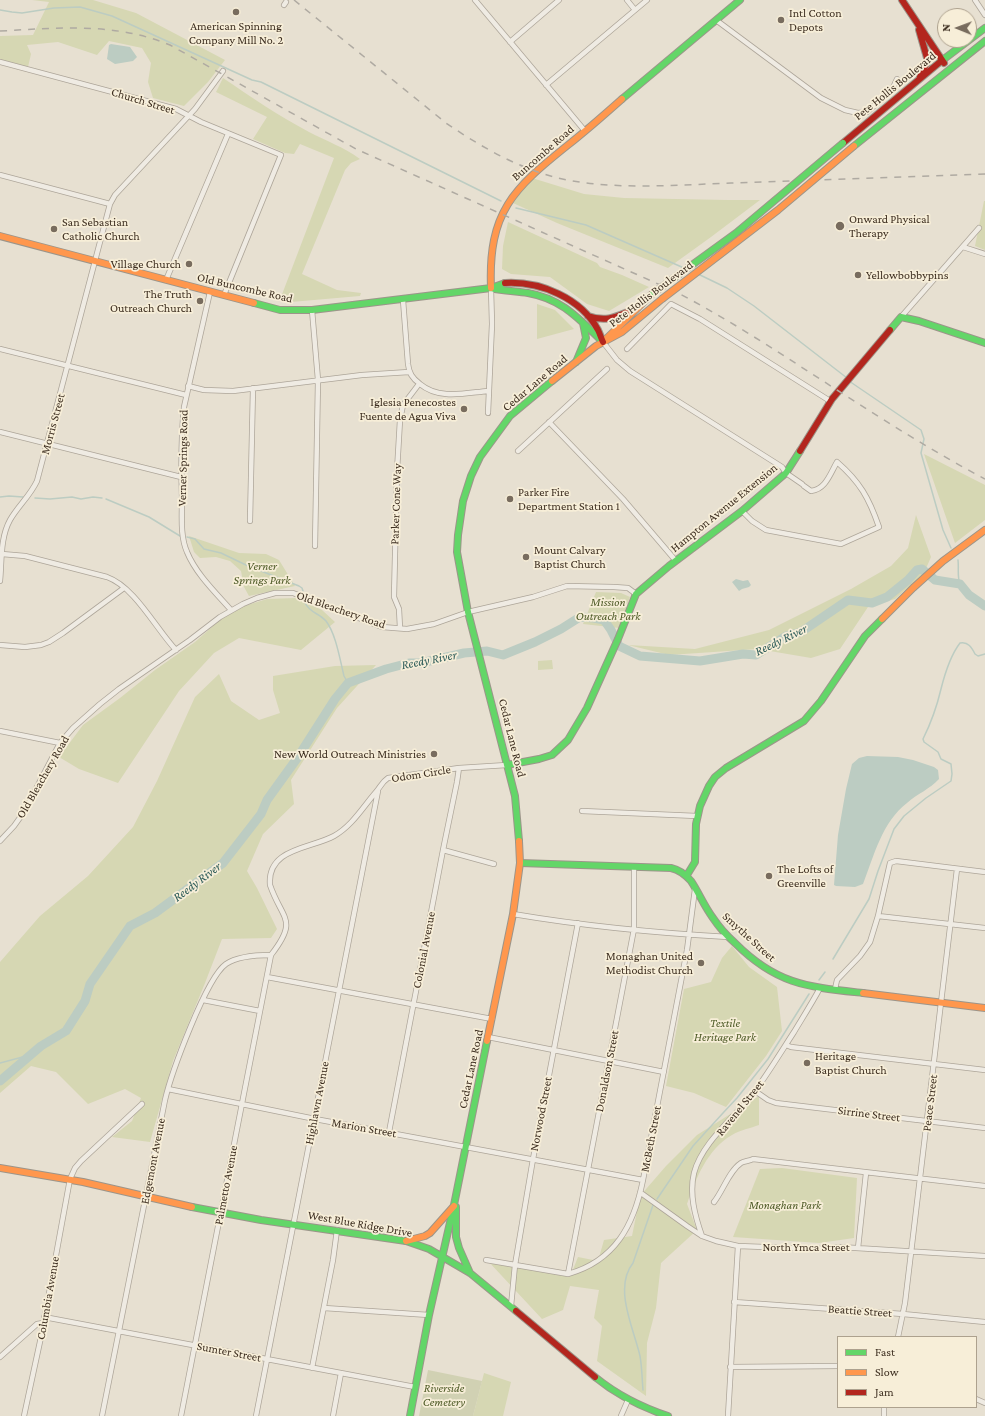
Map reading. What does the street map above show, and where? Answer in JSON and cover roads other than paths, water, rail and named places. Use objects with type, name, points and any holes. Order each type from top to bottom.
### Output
[{"type":"main road","name":"Buncombe Road","points":[[491,288],[491,256],[500,219],[509,201],[529,176],[585,131],[740,0]]},
{"type":"main road","points":[[902,0],[949,69]]},
{"type":"main road","points":[[917,81],[926,62],[926,52],[918,25]]},
{"type":"main road","name":"Pete Hollis Boulevard","points":[[603,342],[652,294],[736,233],[917,81],[985,28]]},
{"type":"main road","name":"Pete Hollis Boulevard","points":[[603,342],[622,332],[662,299],[778,210],[854,146],[985,41]]},
{"type":"main road","name":"Old Buncombe Road","points":[[0,236],[280,310],[312,310],[403,300],[491,288],[502,283],[516,283],[536,286],[564,297],[581,310],[598,330],[603,342]]},
{"type":"main road","name":"Old Buncombe Road","points":[[491,288],[501,292],[527,293],[549,298],[560,303],[572,312],[603,342]]},
{"type":"main road","points":[[586,316],[596,320],[611,320],[624,313],[637,309]]},
{"type":"main road","points":[[901,317],[919,321],[985,343]]},
{"type":"main road","name":"Hampton Avenue Extension","points":[[507,765],[552,755],[568,740],[587,708],[618,639],[636,594],[676,561],[742,511],[786,473],[830,401],[901,317]]},
{"type":"main road","points":[[576,363],[586,338],[583,322]]},
{"type":"main road","name":"Cedar Lane Road","points":[[410,1416],[429,1315],[454,1205],[513,914],[520,863],[519,832],[514,796],[483,668],[473,635],[460,570],[457,547],[461,512],[471,476],[480,456],[510,416],[543,388],[603,342]]},
{"type":"main road","points":[[520,863],[671,868],[682,871],[687,875],[696,856],[697,816],[704,795],[716,777],[726,768],[804,721],[821,701],[865,636],[913,588],[937,567],[985,530]]},
{"type":"main road","name":"Smythe Street","points":[[687,875],[712,918],[729,937],[753,959],[773,973],[795,982],[820,988],[985,1008]]},
{"type":"main road","name":"West Blue Ridge Drive","points":[[0,1168],[70,1179],[221,1213],[406,1241],[429,1249],[470,1273],[604,1384],[628,1400],[668,1416]]},
{"type":"main road","name":"Cedar Lane Road","points":[[456,1195],[456,1237],[470,1273]]},
{"type":"main road","name":"Cedar Lane Road","points":[[406,1241],[425,1236],[430,1233],[454,1205]]},
{"type":"street","points":[[475,0],[585,131]]},
{"type":"street","points":[[510,42],[559,0]]},
{"type":"street","points":[[627,0],[636,10]]},
{"type":"street","points":[[546,85],[647,0]]},
{"type":"street","points":[[975,0],[985,15]]},
{"type":"street","points":[[716,20],[821,98],[845,110],[858,113],[867,112],[892,90],[896,80]]},
{"type":"street","name":"Church Street","points":[[0,62],[176,109],[228,134],[281,155],[224,295]]},
{"type":"street","points":[[0,175],[110,204],[115,195],[188,116],[223,71]]},
{"type":"street","points":[[166,280],[228,134]]},
{"type":"street","name":"Morris Street","points":[[0,581],[2,554],[8,524],[14,514],[33,491],[37,482],[110,204]]},
{"type":"street","points":[[901,317],[979,228]]},
{"type":"street","points":[[963,247],[985,254]]},
{"type":"street","name":"Buncombe Road","points":[[488,413],[492,324],[491,288]]},
{"type":"street","name":"Verner Springs Road","points":[[210,292],[186,394],[182,426],[182,527],[186,551],[199,573],[231,610]]},
{"type":"street","points":[[403,300],[409,372],[413,378],[431,392],[441,395],[488,391]]},
{"type":"street","points":[[627,349],[671,304],[707,323],[830,401]]},
{"type":"street","points":[[312,310],[318,380],[315,546]]},
{"type":"street","points":[[603,342],[617,360],[630,371],[782,467],[786,473],[811,491],[819,490],[824,485],[837,462],[852,476],[871,503],[879,527],[841,544],[766,530],[752,521],[742,511]]},
{"type":"street","points":[[0,349],[186,394]]},
{"type":"street","points":[[518,451],[607,369]]},
{"type":"street","points":[[188,386],[218,391],[362,375],[409,372]]},
{"type":"street","name":"Parker Cone Way","points":[[400,628],[399,609],[394,597],[397,472],[400,420],[403,405],[419,384]]},
{"type":"street","points":[[250,521],[253,388]]},
{"type":"street","points":[[549,422],[618,494],[676,561]]},
{"type":"street","points":[[0,432],[181,477]]},
{"type":"street","points":[[2,554],[25,556],[108,577],[124,588],[140,605],[176,650]]},
{"type":"street","name":"Old Bleachery Road","points":[[0,841],[14,826],[24,812],[60,743],[73,728],[100,704],[220,617],[231,610],[257,598],[285,592],[302,596],[382,627],[418,628],[468,612],[533,597],[567,586],[628,588],[636,594]]},
{"type":"street","points":[[0,645],[25,647],[41,645],[48,642],[62,634],[124,588]]},
{"type":"street","points":[[0,731],[60,743]]},
{"type":"street","name":"Odom Circle","points":[[271,955],[283,939],[286,926],[284,912],[270,885],[270,874],[274,864],[280,858],[286,854],[326,840],[341,832],[351,822],[382,782],[388,778],[459,768],[507,765]]},
{"type":"street","name":"Colonial Avenue","points":[[389,1132],[459,768]]},
{"type":"street","name":"Highlawn Avenue","points":[[256,1416],[378,789]]},
{"type":"street","points":[[582,811],[697,816]]},
{"type":"street","points":[[443,850],[494,864]]},
{"type":"street","points":[[835,989],[837,980],[866,949],[873,934],[892,861],[985,872]]},
{"type":"street","name":"Donaldson Street","points":[[568,1274],[634,929],[634,867]]},
{"type":"street","name":"Peace Street","points":[[898,1336],[912,1251],[957,869]]},
{"type":"street","name":"McBeth Street","points":[[568,1274],[579,1271],[599,1260],[616,1244],[632,1220],[641,1193],[690,935],[695,889]]},
{"type":"street","points":[[513,914],[578,923],[690,935],[729,937]]},
{"type":"street","points":[[878,916],[985,928]]},
{"type":"street","name":"Norwood Street","points":[[511,1306],[515,1265],[533,1159],[578,923]]},
{"type":"street","name":"Palmetto Avenue","points":[[181,1416],[271,955]]},
{"type":"street","name":"Edgemont Avenue","points":[[102,1416],[168,1089],[179,1057],[203,1000],[216,974],[226,964],[239,958],[271,955]]},
{"type":"street","points":[[267,977],[492,1019]]},
{"type":"street","name":"Ravenel Street","points":[[702,1236],[696,1218],[693,1200],[693,1179],[701,1156],[755,1091],[786,1045],[820,988]]},
{"type":"street","points":[[203,1000],[260,1011]]},
{"type":"street","points":[[488,1038],[664,1072]]},
{"type":"street","points":[[786,1045],[791,1047],[985,1070]]},
{"type":"street","name":"Marion Street","points":[[168,1089],[315,1119],[643,1180]]},
{"type":"street","name":"Sirrine Street","points":[[755,1091],[765,1099],[773,1102],[985,1128]]},
{"type":"street","points":[[70,1179],[81,1161],[142,1104]]},
{"type":"street","points":[[714,1202],[720,1195],[734,1171],[742,1163],[753,1159],[985,1186]]},
{"type":"street","points":[[858,1248],[866,1173]]},
{"type":"street","name":"Columbia Avenue","points":[[24,1416],[70,1179]]},
{"type":"street","name":"North Ymca Street","points":[[641,1193],[702,1236],[738,1246],[817,1249],[840,1246],[985,1256]]},
{"type":"street","points":[[312,1368],[333,1260],[337,1230]]},
{"type":"street","points":[[728,1416],[738,1246]]},
{"type":"street","points":[[486,1260],[568,1274]]},
{"type":"street","name":"Beattie Street","points":[[734,1302],[903,1314],[985,1322]]},
{"type":"street","points":[[324,1308],[429,1315]]},
{"type":"street","points":[[0,1357],[43,1320]]},
{"type":"street","name":"Sumter Street","points":[[43,1320],[119,1332],[415,1387]]},
{"type":"street","points":[[730,1367],[837,1366]]},
{"type":"street","points":[[333,1416],[341,1373]]},
{"type":"street","points":[[621,1416],[628,1400]]},
{"type":"waterway","points":[[0,10],[22,13],[54,8],[80,7],[112,16],[252,80],[261,82],[501,201]]},
{"type":"waterway","points":[[516,208],[586,225],[684,268]]},
{"type":"waterway","points":[[698,274],[727,288],[754,306],[847,378]]},
{"type":"waterway","points":[[849,381],[921,430],[924,439],[921,453],[943,530],[951,548]]},
{"type":"waterway","points":[[0,497],[23,497]]},
{"type":"waterway","points":[[35,498],[102,498]]},
{"type":"waterway","points":[[106,499],[149,517],[180,536]]},
{"type":"waterway","points":[[187,537],[195,539],[204,549],[221,553],[246,565],[299,586],[303,591]]},
{"type":"waterway","points":[[958,560],[958,576],[960,584]]},
{"type":"waterway","name":"Reedy River","points":[[0,1081],[41,1046],[66,1031],[85,1001],[90,984],[130,926],[155,913],[223,863],[261,814],[267,800],[298,757],[335,699],[348,683],[386,669],[409,663],[421,663],[464,653],[487,651],[503,655],[535,642],[561,629],[580,617],[604,620],[619,646],[640,656],[700,661],[743,654],[756,655],[786,636],[801,632],[848,600],[872,603],[887,597],[908,580],[917,570],[922,569],[935,580],[960,584],[969,595],[985,606]]},
{"type":"waterway","points":[[305,603],[309,609],[323,618],[329,626],[337,647],[344,676],[348,683]]},
{"type":"waterway","points":[[833,959],[869,899],[894,829],[904,816],[926,798],[951,781],[951,764],[941,759],[938,752],[924,742],[923,739],[934,714],[946,671],[953,653],[960,643],[965,643],[973,649],[975,654],[978,656],[985,654]]},
{"type":"waterway","points":[[819,980],[825,972]]},
{"type":"waterway","points":[[657,1199],[693,1146],[737,1098],[768,1059],[809,994]]},
{"type":"waterway","points":[[0,1063],[30,1055]]},
{"type":"waterway","points":[[643,1390],[640,1356],[627,1309],[625,1284],[627,1273],[633,1263],[653,1205]]},
{"type":"railway","points":[[294,0],[446,123],[498,154],[540,173],[554,177],[619,186],[665,186],[985,174]]},
{"type":"railway","points":[[0,31],[86,28],[128,33],[170,45],[356,149],[676,292],[697,303],[738,327],[910,436],[985,479]]},
{"type":"place","name":"American Spinning Company Mill No. 2","points":[[236,12]]},
{"type":"place","name":"Intl Cotton Depots","points":[[781,20]]},
{"type":"place","name":"Onward Physical Therapy","points":[[840,226]]},
{"type":"place","name":"San Sebastian Catholic Church","points":[[54,229]]},
{"type":"place","name":"Village Church","points":[[189,264]]},
{"type":"place","name":"Yellowbobbypins","points":[[858,275]]},
{"type":"place","name":"The Truth Outreach Church","points":[[200,301]]},
{"type":"place","name":"Iglesia Penecostes Fuente de Agua Viva","points":[[464,409]]},
{"type":"place","name":"Parker Fire Department Station 1","points":[[510,499]]},
{"type":"place","name":"Mount Calvary Baptist Church","points":[[526,557]]},
{"type":"place","name":"New World Outreach Ministries","points":[[434,754]]},
{"type":"place","name":"The Lofts of Greenville","points":[[769,876]]},
{"type":"place","name":"Monaghan United Methodist Church","points":[[701,963]]},
{"type":"place","name":"Heritage Baptist Church","points":[[807,1063]]},
{"type":"park label","name":"Verner Springs Park","points":[[262,573]]},
{"type":"park label","name":"Mission Outreach Park","points":[[608,609]]},
{"type":"park label","name":"Textile Heritage Park","points":[[725,1030]]},
{"type":"park label","name":"Monaghan Park","points":[[785,1205]]},
{"type":"park label","name":"Riverside Cemetery","points":[[444,1395]]}]
